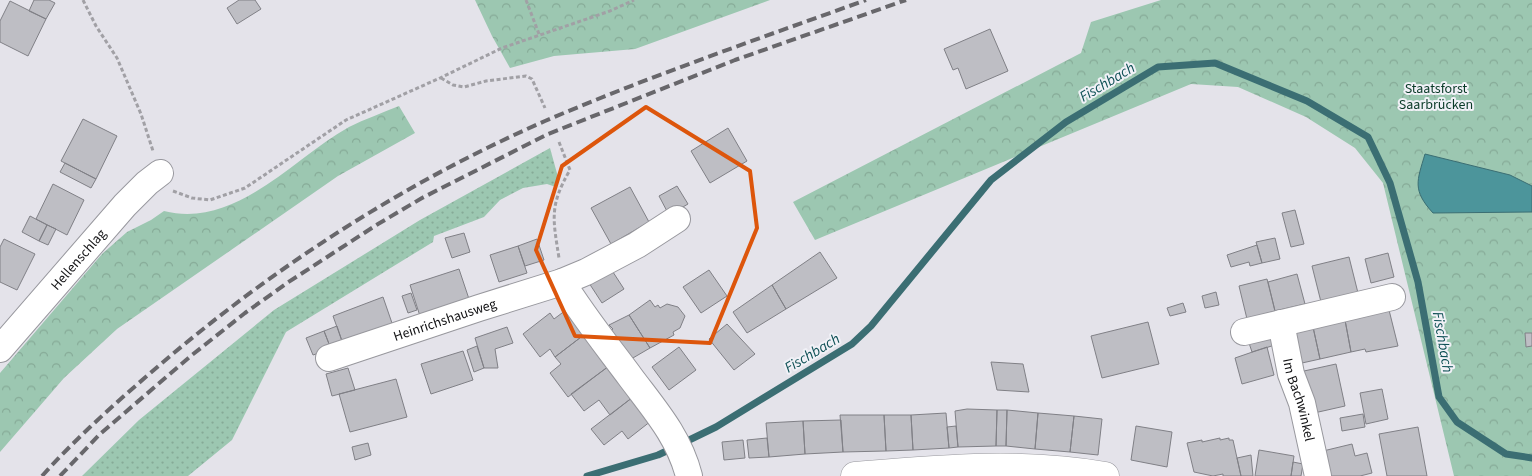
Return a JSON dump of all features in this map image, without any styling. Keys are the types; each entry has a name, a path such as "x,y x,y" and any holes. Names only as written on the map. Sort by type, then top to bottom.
{"main road":[{"path":"855,476 926,470 1012,467 1079,471 1104,476"}],"street":[{"name":"Hellenschlag","path":"0,349 125,205 160,173"},
{"name":"Heinrichshausweg","path":"329,358 562,282 586,272 638,245 677,219"},
{"path":"562,282 681,455"},
{"path":"1244,332 1392,297"},
{"name":"Im Bachwinkel","path":"1281,323 1291,374 1302,403 1318,476"}],"path":[{"path":"83,0 96,26 117,58 141,114 160,173 168,188 192,198 210,200 245,188 346,120 502,48 610,11 634,0"},
{"path":"526,0 539,34"},
{"path":"440,78 453,85 464,87 486,81 526,76 532,79 545,108"},
{"path":"559,142 570,170 555,200 554,214 562,282"}],"highlighted area":[{"path":"646,107 750,171 757,228 710,343 575,336 536,250 562,166"}],"green space":[{"path":"475,0 770,0 635,49 554,56 510,68"},
{"name":"Staatsforst Saarbrücken","path":"1161,0 1532,0 1532,476 1454,476 1383,183 1355,148 1306,117 1238,87 1191,84 815,240 793,202 1081,53 1091,22"},
{"path":"399,106 415,133 338,176 117,329 64,378 0,452 0,373 102,254 127,232 164,211 190,214 215,210 239,201 262,188 349,127"},
{"path":"550,148 558,177 556,187 547,184 523,188 500,200 484,217 434,236 433,242 286,332 232,440 188,476 82,476 139,420 274,310 420,220"}],"water":[{"path":"1425,154 1510,175 1532,186 1532,212 1433,213 1422,198 1418,185 1418,178"}],"building":[{"path":"34,0 49,0 55,3 46,19 29,11"},
{"path":"239,0 255,0 261,9 237,24 227,8"},
{"path":"10,1 46,19 28,56 0,42 0,21"},
{"path":"990,29 1008,71 966,89 958,68 953,70 944,49"},
{"path":"83,119 117,136 96,179 61,161"},
{"path":"728,128 747,161 710,183 691,151"},
{"path":"65,163 96,179 91,188 60,172"},
{"path":"53,184 84,200 67,235 36,219"},
{"path":"677,186 688,204 669,215 659,196"},
{"path":"630,187 649,222 611,244 591,208"},
{"path":"1295,210 1304,244 1291,247 1282,213"},
{"path":"30,216 47,225 39,241 22,232"},
{"path":"47,225 56,229 48,245 39,241"},
{"path":"464,233 470,252 452,258 445,238"},
{"path":"1275,238 1280,259 1262,263 1256,242"},
{"path":"4,239 35,254 17,290 0,282 0,247"},
{"path":"537,239 544,260 525,266 518,246"},
{"path":"1257,245 1262,263 1250,266 1249,262 1231,267 1227,255"},
{"path":"518,246 527,273 499,282 490,255"},
{"path":"820,252 837,278 786,309 772,285"},
{"path":"1388,253 1394,277 1371,283 1365,259"},
{"path":"1349,257 1358,293 1321,302 1312,266"},
{"path":"459,269 469,299 420,316 410,285"},
{"path":"611,269 624,289 602,303 589,283"},
{"path":"709,270 727,296 701,313 683,287"},
{"path":"1297,274 1305,304 1275,311 1268,282"},
{"path":"1267,279 1275,311 1247,319 1239,286"},
{"path":"772,285 786,309 747,333 733,312"},
{"path":"1216,292 1219,305 1205,308 1202,296"},
{"path":"411,293 417,310 408,313 402,296"},
{"path":"383,297 393,326 343,344 333,316"},
{"path":"650,300 655,307 658,305 660,308 667,304 678,307 685,316 680,328 673,332 674,335 650,348 629,315"},
{"path":"1183,303 1186,312 1170,316 1167,308"},
{"path":"566,310 585,334 555,357 550,349 540,357 523,334 550,313 554,319"},
{"path":"1389,310 1398,346 1366,352 1365,349 1351,352 1345,320"},
{"path":"629,315 650,348 626,362 606,333 613,329 609,325"},
{"path":"1345,320 1351,352 1320,359 1313,327"},
{"path":"1148,322 1159,364 1102,378 1091,336"},
{"path":"727,324 755,354 734,370 709,339"},
{"path":"337,326 343,344 331,349 324,331"},
{"path":"507,327 513,343 495,349 498,368 484,368 475,338"},
{"path":"1313,327 1320,359 1302,363 1295,330"},
{"path":"324,331 331,349 313,355 306,338"},
{"path":"1271,332 1275,345 1252,352 1248,340"},
{"path":"1525,333 1532,333 1532,346 1526,347"},
{"path":"585,334 609,366 568,397 550,373 561,364 555,357"},
{"path":"477,346 484,368 474,372 467,350"},
{"path":"679,347 696,370 669,390 652,367"},
{"path":"1267,347 1274,375 1242,384 1235,358"},
{"path":"463,351 473,380 431,394 421,364"},
{"path":"991,362 1023,364 1029,392 997,390"},
{"path":"1336,364 1345,406 1314,413 1304,371"},
{"path":"609,366 633,397 610,415 599,400 584,411 571,394"},
{"path":"348,368 355,390 332,396 326,374"},
{"path":"396,379 407,417 350,432 339,394"},
{"path":"1382,389 1388,419 1366,424 1360,393"},
{"path":"633,397 651,421 628,439 622,431 604,445 591,429"},
{"path":"967,409 997,410 996,446 958,447 955,411"},
{"path":"997,410 1007,410 1006,446 996,446"},
{"path":"1007,410 1038,413 1035,449 1006,446"},
{"path":"946,413 949,448 913,450 911,415"},
{"path":"1038,413 1074,416 1070,452 1035,449"},
{"path":"1363,414 1365,427 1342,431 1340,418"},
{"path":"840,415 884,415 886,451 843,452"},
{"path":"884,415 911,415 913,450 886,451"},
{"path":"1074,416 1102,419 1098,455 1070,452"},
{"path":"841,420 843,452 805,454 803,421"},
{"path":"803,421 805,454 769,457 766,423"},
{"path":"956,426 958,447 949,448 947,427"},
{"path":"1136,426 1172,432 1167,467 1131,460"},
{"path":"1418,427 1427,476 1387,476 1379,434"},
{"path":"767,438 769,457 749,458 747,440"},
{"path":"1220,438 1220,440 1229,438 1229,440 1233,440 1241,476 1223,476 1223,474 1213,476 1194,472 1187,443"},
{"path":"743,440 745,458 724,460 722,442"},
{"path":"368,443 371,455 355,460 352,447"},
{"path":"1352,444 1355,456 1367,453 1372,473 1360,476 1329,476 1323,451"},
{"path":"1259,450 1294,456 1291,476 1255,476"},
{"path":"1251,455 1253,476 1241,476 1237,458"},
{"path":"1293,462 1303,464 1301,476 1291,476"}],"waterway":[{"name":"Fischbach","path":"683,443 716,427 852,344 871,326 991,180 1066,122 1158,67 1215,63 1307,101 1368,137 1390,183 1418,282 1439,397 1457,422 1506,454 1532,458"},
{"name":"Fischbach","path":"587,476 658,455 673,448"}],"railway":[{"path":"42,476 70,446 115,404 206,327 297,259 393,199 493,145 585,104 664,73 866,0"},
{"path":"60,476 100,434 192,355 245,313 287,283 422,198 548,134 735,60 906,0"}]}
